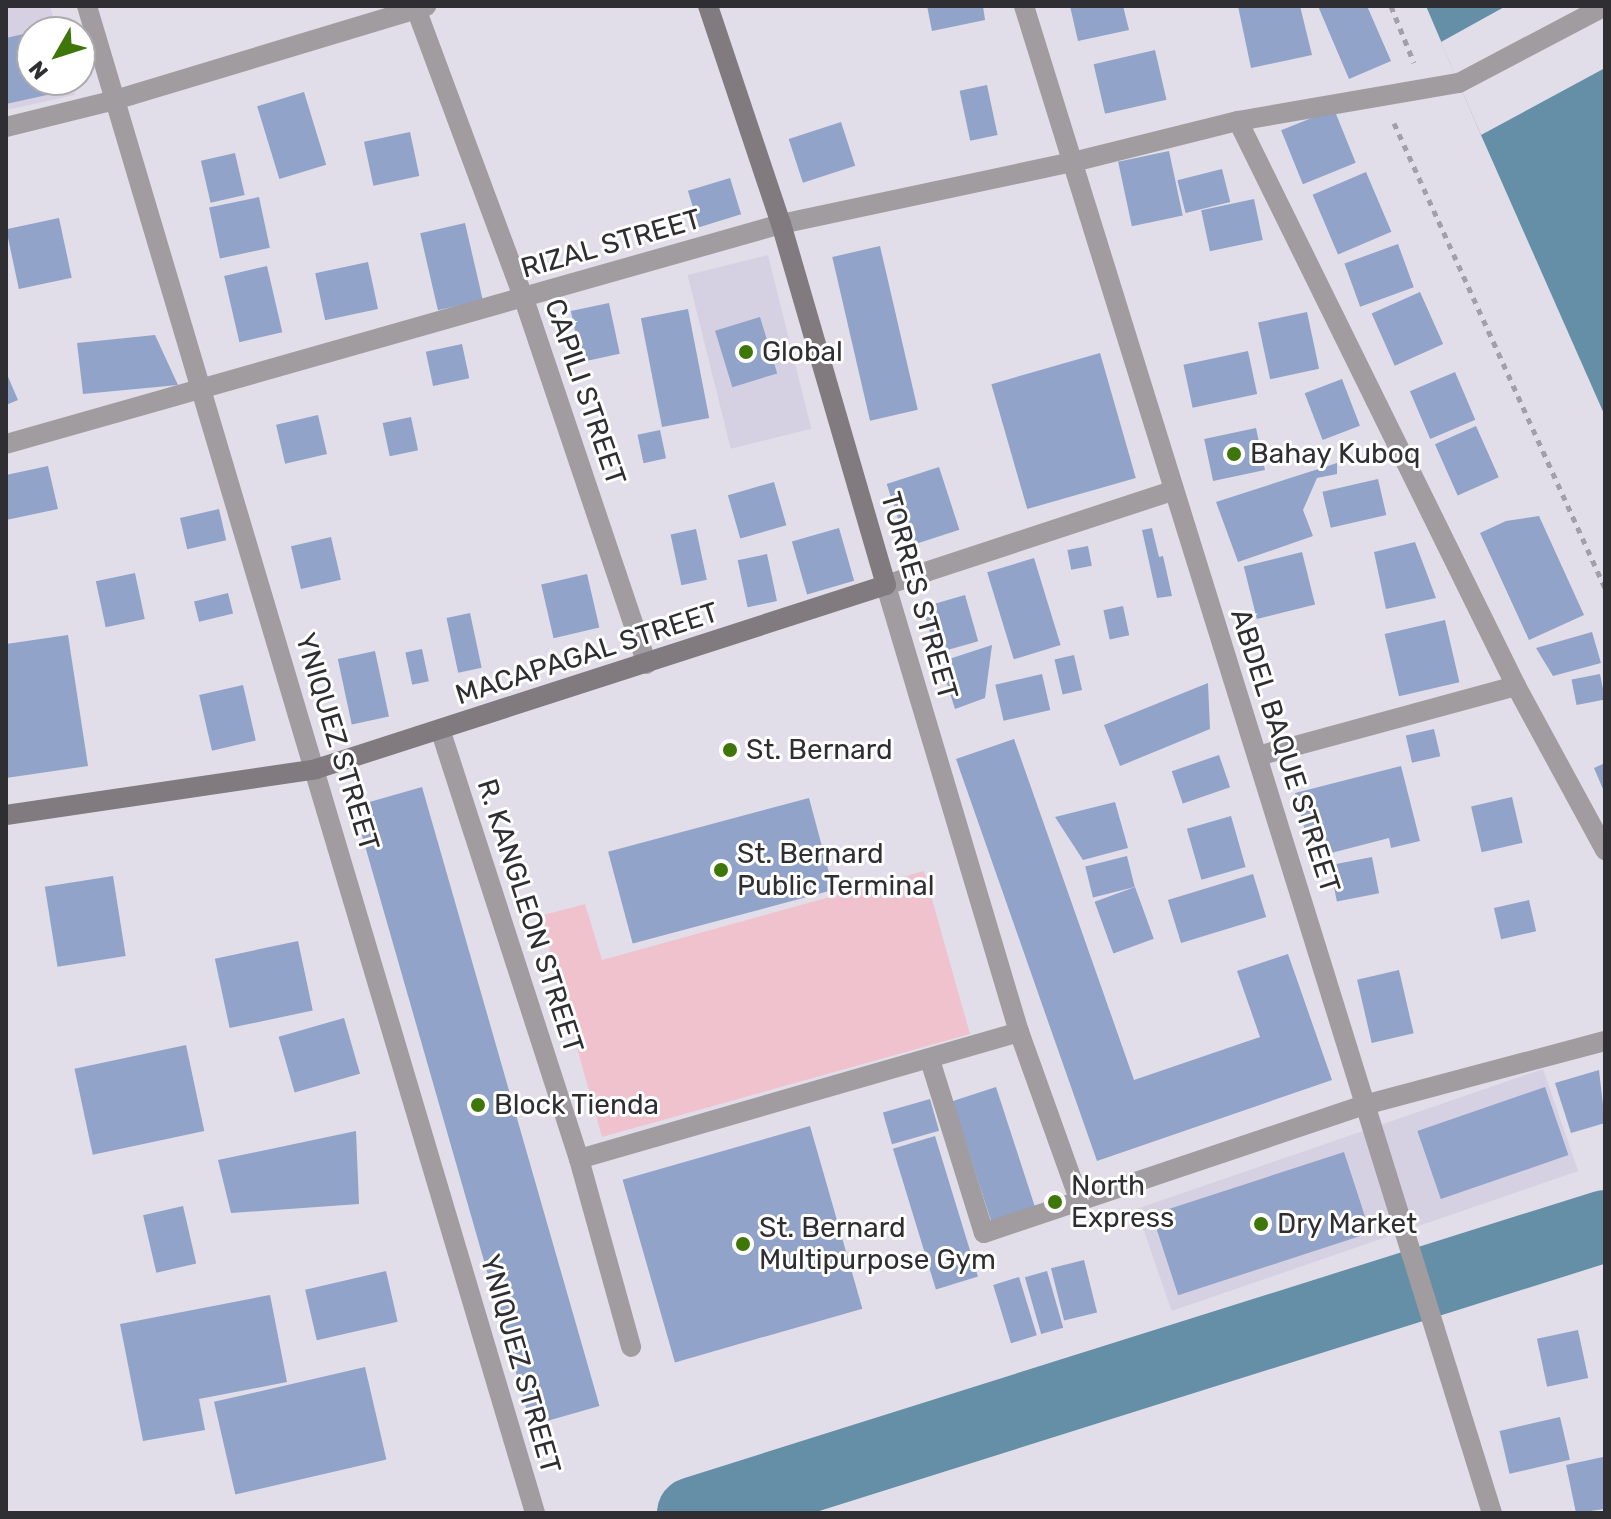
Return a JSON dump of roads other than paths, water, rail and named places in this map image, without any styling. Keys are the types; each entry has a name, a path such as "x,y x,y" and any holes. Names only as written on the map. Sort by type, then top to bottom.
{"street":[{"name":"YNIQUEZ STREET","path":"87,6 532,1504"},
{"name":"TORRES STREET","path":"708,6 781,224 1019,1032 1080,1202"},
{"name":"ABDEL BAQUE STREET","path":"1024,6 1172,491 1368,1104 1406,1239 1492,1513"},
{"name":"RIZAL STREET","path":"6,444 781,224 1073,162 1238,121 1459,83 1605,6"},
{"path":"6,127 115,100 419,7"},
{"name":"CAPILI STREET","path":"419,7 524,299 647,664"},
{"path":"1238,121 1516,686 1605,850"},
{"name":"MACAPAGAL STREET","path":"6,815 316,769 441,732 1172,491"},
{"path":"1258,756 1516,686"},
{"name":"R. KANGLEON STREET","path":"441,732 579,1159 631,1347"},
{"path":"579,1159 1019,1032"},
{"path":"930,1060 984,1233 1368,1104 1605,1041"}],"water":[{"path":"1426,6 1605,6 1605,416 1481,135"}],"waterway":[{"path":"693,1513 1605,1226"}],"place":[{"name":"Global","path":"746,352"},
{"name":"Bahay Kuboq","path":"1234,454"},
{"name":"St. Bernard","path":"730,750"},
{"name":"St. Bernard Public Terminal","path":"721,870"},
{"name":"Block Tienda","path":"478,1105"},
{"name":"North Express","path":"1055,1202"},
{"name":"Dry Market","path":"1261,1224"},
{"name":"St. Bernard Multipurpose Gym","path":"743,1244"}]}
